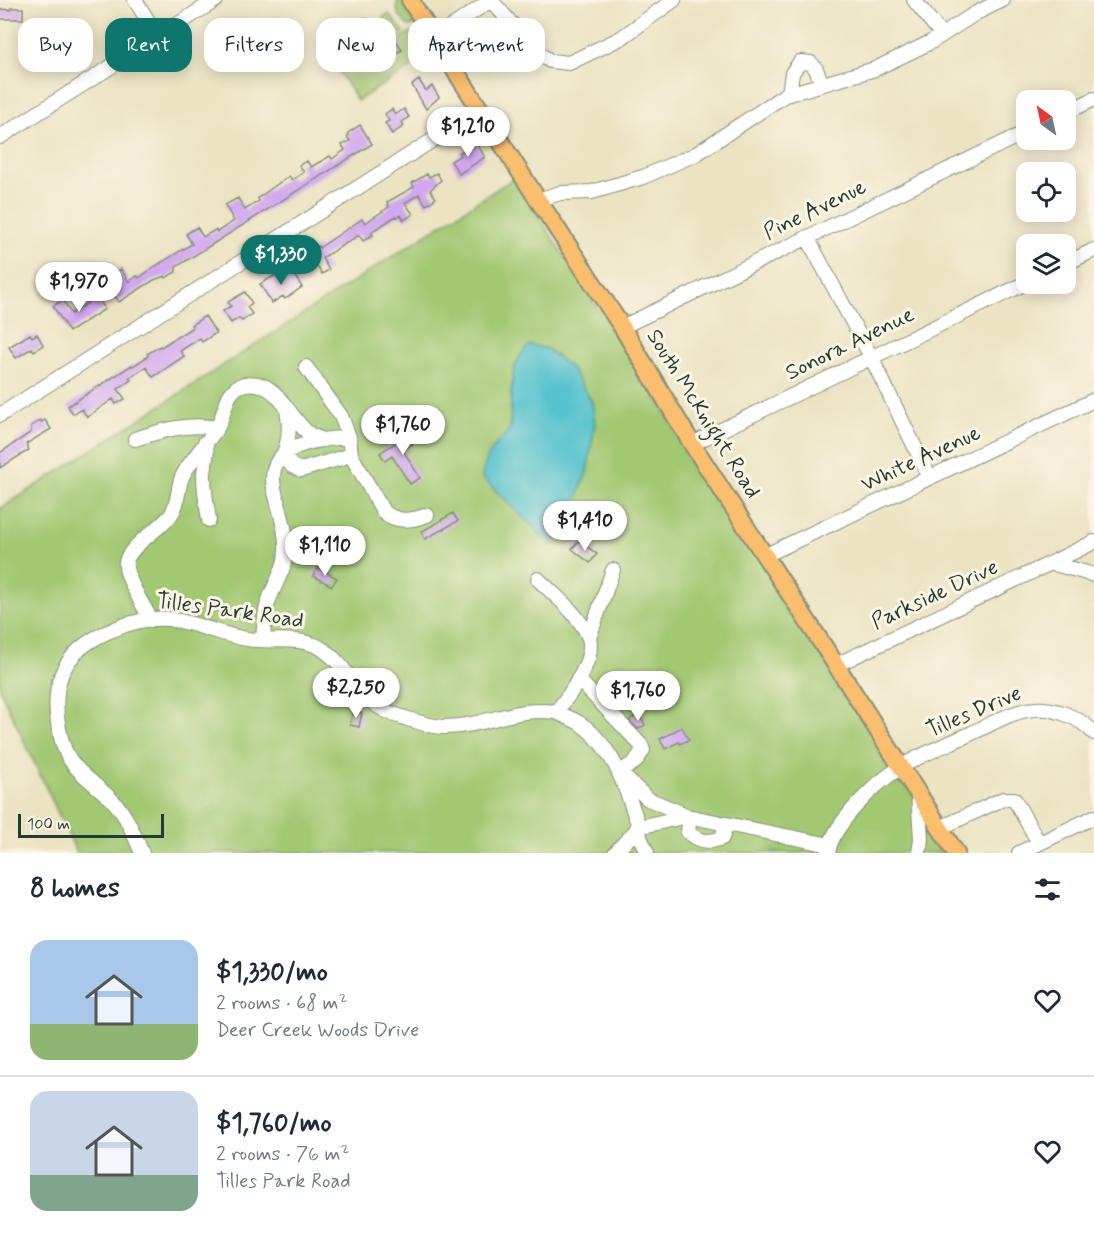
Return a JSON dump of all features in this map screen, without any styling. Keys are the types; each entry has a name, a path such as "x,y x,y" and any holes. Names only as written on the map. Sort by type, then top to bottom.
{"main road":[{"name":"South McKnight Road","path":"410,0 422,18"},
{"name":"South McKnight Road","path":"456,72 622,327 692,444 837,664 956,853"}],"street":[{"path":"135,0 146,18"},
{"path":"188,18 216,0"},
{"path":"464,18 491,0 535,51 550,61 569,63 621,38 674,0"},
{"path":"914,0 942,35"},
{"path":"538,200 560,193 592,192 644,177 696,154 789,94 875,69 942,35 976,13 1003,0"},
{"path":"789,94 792,73 800,62 811,63 822,84"},
{"path":"0,137 105,71"},
{"path":"1076,108 1094,99"},
{"path":"0,415 480,110"},
{"name":"Pine Avenue","path":"622,327 1016,137"},
{"path":"807,237 871,357 930,478"},
{"path":"1076,259 1094,250"},
{"name":"Sonora Avenue","path":"692,444 1016,288"},
{"path":"306,367 341,416 349,437 351,455 383,511 389,517 400,520 413,520 427,515"},
{"path":"151,620 129,576 126,560 131,552 170,516 182,478 205,442 217,428 226,401 234,389 246,384 272,390 308,434 323,440"},
{"name":"White Avenue","path":"766,555 1094,400"},
{"path":"263,640 268,604 286,554 286,532 272,471 283,455 289,438 290,425 287,410"},
{"path":"135,439 181,427 198,425 217,428"},
{"path":"283,455 301,444 349,437"},
{"path":"205,442 208,449 204,464 204,480 209,520"},
{"path":"283,455 292,466 301,470 351,455"},
{"name":"Parkside Drive","path":"837,664 1094,542"},
{"path":"1051,562 1094,575"},
{"path":"589,638 613,570"},
{"path":"538,579 578,620 591,646 589,656 578,679 556,712"},
{"name":"Tilles Park Road","path":"142,853 126,818 115,803 78,771 68,758 58,726 56,693 68,659 84,645 99,634 124,625 151,620 181,621 247,639 308,643 319,647 345,670 372,702 403,718 442,727 470,725 526,710 556,712 581,724 602,744 620,772 647,853"},
{"path":"578,679 641,745 643,750 635,762 620,772 648,799 689,816 829,849 854,809 872,790 902,767"},
{"name":"Tilles Drive","path":"902,767 1015,713 1037,708 1058,712 1075,719 1094,733"},
{"path":"918,794 921,838 919,853"},
{"path":"940,828 1003,799 1014,799 1030,849 1094,817"},
{"path":"689,816 688,832 694,838 701,840 714,841 722,838 726,824"},
{"path":"615,853 639,827 689,816"}],"green space":[{"path":"398,0 402,0 412,18 408,18 408,26 400,17 397,8"},
{"path":"389,14 392,18 383,18"},
{"path":"396,22 404,32 396,38"},
{"path":"408,34 408,69 357,101 339,72 396,72 396,53 401,50 397,42"},
{"path":"514,178 945,845 945,853 77,853 0,690 0,509"}],"water":[{"path":"530,345 547,349 571,368 592,402 595,423 587,472 569,520 552,546 482,477 491,451 510,429 514,372 522,353"}],"building":[{"path":"11,8 23,8 23,18 0,19 0,9 11,10"},
{"path":"396,40 402,50 396,54"},
{"path":"419,80 426,91 432,86 439,97 426,109 412,85"},
{"path":"392,109 395,115 404,109 409,117 402,122 404,126 392,134 385,123 389,121 385,114"},
{"path":"360,125 372,144 176,267 176,272 166,278 165,276 154,280 119,302 104,280 121,269 129,282 137,276 139,278 192,244 186,234 197,227 203,237 215,230 217,232 234,221 225,205 238,198 245,210 289,176 292,180 304,172 299,165 307,161 311,167 330,156 332,159 345,150 342,145 350,141 347,137 348,133"},
{"path":"476,143 485,157 459,174 451,161 461,155 459,153"},
{"path":"437,173 441,180 430,190 436,198 426,205 419,194 405,203 413,214 404,220 401,215 396,216 371,232 373,235 363,241 359,235 322,258 329,270 322,274 315,263 305,268 299,259 302,256 318,246 319,248 362,219 365,223 389,207 387,202 414,187 412,183 427,174 429,177"},
{"path":"283,271 287,277 293,273 302,287 285,299 283,296 272,303 260,284"},
{"path":"245,292 252,303 247,307 252,314 242,321 239,318 231,323 223,311 231,306 228,302"},
{"path":"95,294 105,309 69,332 53,306 63,300 71,314 88,303 86,300"},
{"path":"205,316 216,333 202,342 200,338 180,351 184,356 153,377 146,367 129,378 131,380 118,389 125,399 116,404 113,399 87,417 82,409 73,414 68,406 193,327 191,325"},
{"path":"30,334 32,337 37,334 43,345 34,351 32,348 16,358 9,347"},
{"path":"41,420 42,422 45,420 51,429 26,444 29,450 0,468 0,453 31,432 31,426"},
{"path":"413,431 419,440 403,450 420,478 410,484 392,456 385,461 380,453"},
{"path":"453,513 458,521 425,539 421,532"},
{"path":"579,541 597,554 590,563 572,549"},
{"path":"318,568 337,578 332,586 313,576"},
{"path":"353,711 362,713 359,727 350,725"},
{"path":"639,714 645,725 638,729 629,720"},
{"path":"682,727 689,740 665,749 660,739"}]}
